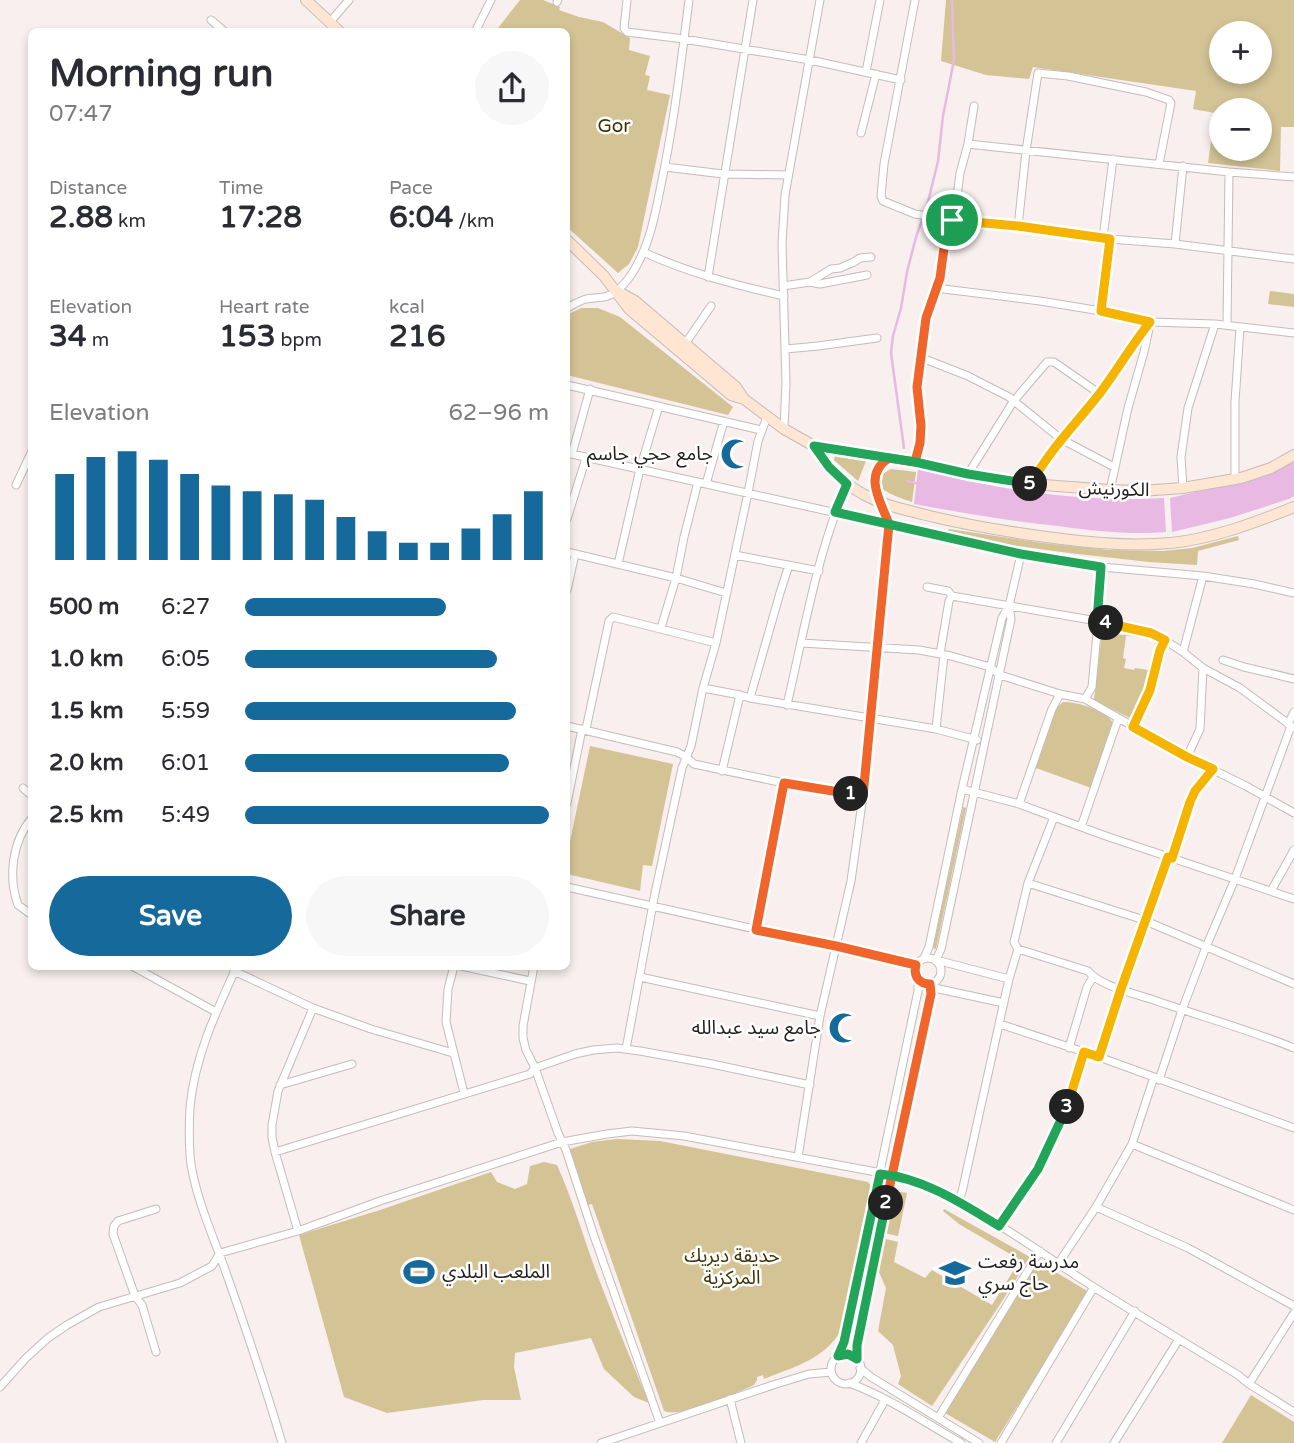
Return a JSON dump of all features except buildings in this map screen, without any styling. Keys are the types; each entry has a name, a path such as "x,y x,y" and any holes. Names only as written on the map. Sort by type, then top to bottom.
{"main road":[{"path":"306,0 337,28"},
{"path":"570,248 587,258 617,291 635,301 736,387 744,399"},
{"path":"617,291 621,301 629,309 731,395 744,399 784,429 814,446 829,467 847,484 880,502 912,512 980,526 1054,538 1128,544 1170,543 1207,536 1294,507"},
{"name":"الكورنيش","path":"814,446 1031,484 1140,491 1183,488 1235,478 1271,468 1294,454"}],"street":[{"path":"330,22 349,0"},
{"path":"477,28 491,0"},
{"path":"627,0 625,31 810,60 901,80"},
{"path":"570,306 583,300 612,295 631,275 643,252 652,226 665,167 689,0"},
{"path":"708,277 753,0"},
{"path":"784,429 786,349 782,233 788,175 820,0"},
{"path":"866,72 880,0"},
{"path":"915,0 884,164 880,196 887,204 915,214 952,220 1294,259"},
{"path":"211,20 220,28"},
{"path":"1018,226 1038,73 1146,92 1170,100 1159,163"},
{"path":"861,133 876,74"},
{"path":"915,462 921,426 917,387 926,318 956,204 974,106"},
{"path":"968,144 1294,177"},
{"path":"1101,311 1113,159"},
{"path":"1175,244 1183,166"},
{"path":"665,167 723,174 788,175"},
{"path":"1227,326 1229,172"},
{"path":"643,252 733,285 784,296"},
{"path":"810,282 831,268 840,268 859,258 871,257"},
{"path":"783,286 810,282 820,284 867,275"},
{"path":"936,288 1041,301 1150,322 1215,324 1294,333"},
{"path":"685,344 711,306"},
{"path":"1031,484 1042,464 1100,394 1150,322"},
{"path":"1110,490 1150,322"},
{"path":"1183,488 1181,457 1188,408 1215,324"},
{"path":"1235,478 1235,402 1240,327"},
{"path":"786,349 877,338"},
{"path":"922,358 968,376 1009,397 1061,439 1114,467"},
{"path":"968,474 1013,402 1045,363 1054,362 1100,394"},
{"path":"570,385 761,430"},
{"path":"570,450 590,389"},
{"path":"618,564 640,469 659,406"},
{"path":"626,1049 682,768 691,746 716,643 761,430 767,416"},
{"path":"661,628 676,578 684,537 724,421"},
{"path":"570,453 1021,554 1101,567 1202,576 1294,593"},
{"path":"570,509 586,458"},
{"path":"798,1157 820,1016 851,881 863,796 889,524 876,494 875,477 882,462 889,458"},
{"path":"16,485 28,460"},
{"path":"787,705 835,512 847,484"},
{"path":"571,553 726,593"},
{"path":"979,1443 964,1441 862,1388 836,1380 831,1372 832,1363 844,1342 880,1174 918,991 916,965 924,958 929,947 990,667 1002,618 1009,606 1021,554"},
{"path":"735,555 819,571"},
{"path":"750,698 789,565"},
{"path":"1085,699 1092,687 1101,567"},
{"path":"1183,652 1202,576"},
{"path":"927,587 948,591 952,596 1151,633 1183,652 1203,668 1240,688 1291,726"},
{"path":"936,729 942,655 949,601 952,596"},
{"path":"936,960 941,949 1012,619 1009,606"},
{"path":"570,790 609,621 613,617 716,643"},
{"path":"1133,727 1150,690 1165,640"},
{"path":"801,643 919,650 990,667 1000,675 1085,699 1294,813"},
{"path":"1223,660 1294,679"},
{"path":"1187,757 1200,729 1203,668"},
{"path":"703,688 787,705 936,729 985,742"},
{"path":"1019,804 1054,703 1060,694"},
{"path":"722,771 740,695"},
{"path":"1058,1264 1097,1207 1132,1144 1266,797 1294,712"},
{"path":"1081,827 1118,719"},
{"path":"570,727 677,752 694,764 722,771 863,796"},
{"path":"1099,1057 1121,989 1190,802 1195,791 1213,769"},
{"path":"756,930 784,783"},
{"path":"23,788 28,792"},
{"path":"962,789 1019,804 1294,899"},
{"path":"1054,817 1028,883 1014,942 1018,948 1088,971 1093,977 1121,989 1294,1048"},
{"path":"28,822 17,845 13,881 18,905 28,912"},
{"path":"1270,891 1294,850"},
{"path":"1028,883 1146,920 1294,984"},
{"path":"570,888 916,965"},
{"path":"958,1201 1018,948"},
{"path":"924,958 1009,979"},
{"path":"930,984 938,979 941,971 936,960"},
{"path":"139,970 216,1012"},
{"path":"235,970 203,1045 195,1076 189,1131 192,1171 282,1443"},
{"path":"237,970 313,1008 371,1029 453,1053"},
{"path":"453,970 446,1022 464,1093"},
{"path":"479,970 530,981"},
{"path":"533,970 523,1026 526,1050 566,1150 660,1423"},
{"path":"640,977 820,1016"},
{"path":"1069,1048 1087,987 1093,977"},
{"path":"918,979 939,989 1004,1003"},
{"path":"930,984 931,994 857,1345 857,1359 860,1368 938,1418 964,1441"},
{"path":"298,1231 275,1152 272,1125 280,1085 313,1008"},
{"path":"1000,1024 1294,1128"},
{"path":"275,1152 530,1074 535,1068 585,1052 626,1049 810,1085"},
{"path":"999,1226 1038,1169 1069,1101 1084,1052"},
{"path":"280,1085 352,1064"},
{"path":"0,1387 26,1357 67,1325 99,1307 180,1283 212,1266 220,1253 298,1231 380,1201 562,1142 632,1131 684,1136 914,1181 958,1201 1294,1412"},
{"path":"1132,1144 1294,1210"},
{"path":"1097,1207 1188,1248 1294,1306"},
{"path":"156,1209 118,1221 113,1234 135,1296 142,1306 156,1352"},
{"path":"938,1418 1040,1251"},
{"path":"856,1284 869,1286"},
{"path":"1001,1443 1094,1287"},
{"path":"1056,1443 1135,1311"},
{"path":"1249,1384 1294,1313"},
{"path":"1114,1443 1179,1339"},
{"path":"838,1356 848,1354 857,1359"},
{"path":"849,1383 857,1378 860,1368"},
{"path":"601,1443 809,1374 831,1372"},
{"path":"730,1399 741,1443"},
{"path":"861,1443 885,1400"}],"green space":[{"name":"Gor","path":"520,0 543,0 560,7 559,10 603,22 630,38 629,50 650,56 645,75 650,76 647,90 670,95 638,247 629,264 618,273 570,230 570,28 498,28"},
{"path":"946,0 1294,0 1294,127 1281,127 1280,171 1208,163 1209,156 1209,161 1272,161 1272,98 1209,98 1209,112 1193,109 1196,91 1033,67 1029,79 986,75 941,61"},
{"path":"1270,291 1294,294 1294,307 1268,304"},
{"path":"581,308 598,308 620,317 733,407 728,415 570,376 570,314"},
{"path":"835,456 866,461 858,481 834,460"},
{"path":"891,469 916,472 912,502 891,494 880,486 882,475"},
{"path":"949,529 1109,550 1163,551 1192,548 1238,536 1239,540 1198,551 1197,565 1149,562 1004,544 949,534"},
{"path":"1102,633 1146,637 1126,636 1124,668 1134,670 1148,670 1155,643 1159,641 1148,687 1134,720 1094,700"},
{"path":"1063,702 1091,708 1105,715 1114,724 1094,789 1036,768 1055,709"},
{"path":"590,746 673,764 652,866 643,865 640,891 570,875 570,842"},
{"path":"963,807 966,808 936,949 933,948"},
{"path":"924,993 926,993 890,1154"},
{"name":"حديقة ديريك المركزية","path":"617,1139 660,1141 868,1182 873,1189 847,1320 831,1344 802,1364 764,1379 763,1375 757,1377 754,1385 723,1399 684,1411 664,1411 592,1204 588,1205 570,1149 592,1142"},
{"name":"الملعب البلدي","path":"544,1162 557,1165 649,1403 634,1397 604,1369 591,1338 515,1353 514,1367 521,1400 483,1400 387,1413 344,1397 299,1235 491,1172 497,1182 515,1189 527,1184 530,1166"},
{"path":"894,1191 907,1193 898,1236 884,1233"},
{"path":"944,1209 1030,1257 932,1406 898,1384 901,1376 893,1345 878,1331 886,1288 878,1270 882,1238 898,1242 894,1262 925,1278 932,1270 992,1305 1020,1260 959,1224 943,1211"},
{"path":"1039,1262 1089,1292 995,1442 945,1411 1024,1281"},
{"path":"1251,1395 1294,1422 1294,1443 1222,1443"}],"shaded area":[{"path":"1294,460 1294,496 1289,499 1230,518 1172,532 1170,498 1259,477"},
{"path":"918,469 1009,489 1071,497 1164,498 1166,532 1126,533 1085,529 914,504"}],"waterway":[{"path":"904,448 891,353 907,272 938,161 943,116 954,60 952,0"},
{"path":"908,481 919,484"}],"place":[{"name":"جامع حجي جاسم","path":"736,454"},
{"name":"جامع سيد عبدالله","path":"844,1028"},
{"name":"الملعب البلدي","path":"419,1272"},
{"name":"مدرسة رفعت حاج سري","path":"955,1273"}],"route":[{"path":"952,220 944,248 940,278 926,318 917,387 921,426 915,462 889,458 882,462 875,477 876,494 889,524 863,796 784,783 756,930 916,965 918,979 930,984 931,994 892,1175 857,1345 857,1359 848,1354 838,1356 844,1342 880,1174 892,1175 914,1181 958,1201 999,1226 1038,1169 1062,1119 1084,1052 1099,1057 1168,857 1172,858 1195,791 1213,769 1133,727 1150,690 1165,640 1151,633 1097,621 1101,567 1021,554 889,524 835,512 847,484 829,467 814,446 915,462 1031,484 1042,464 1100,394 1150,322 1101,311 1110,239 952,220"}]}
